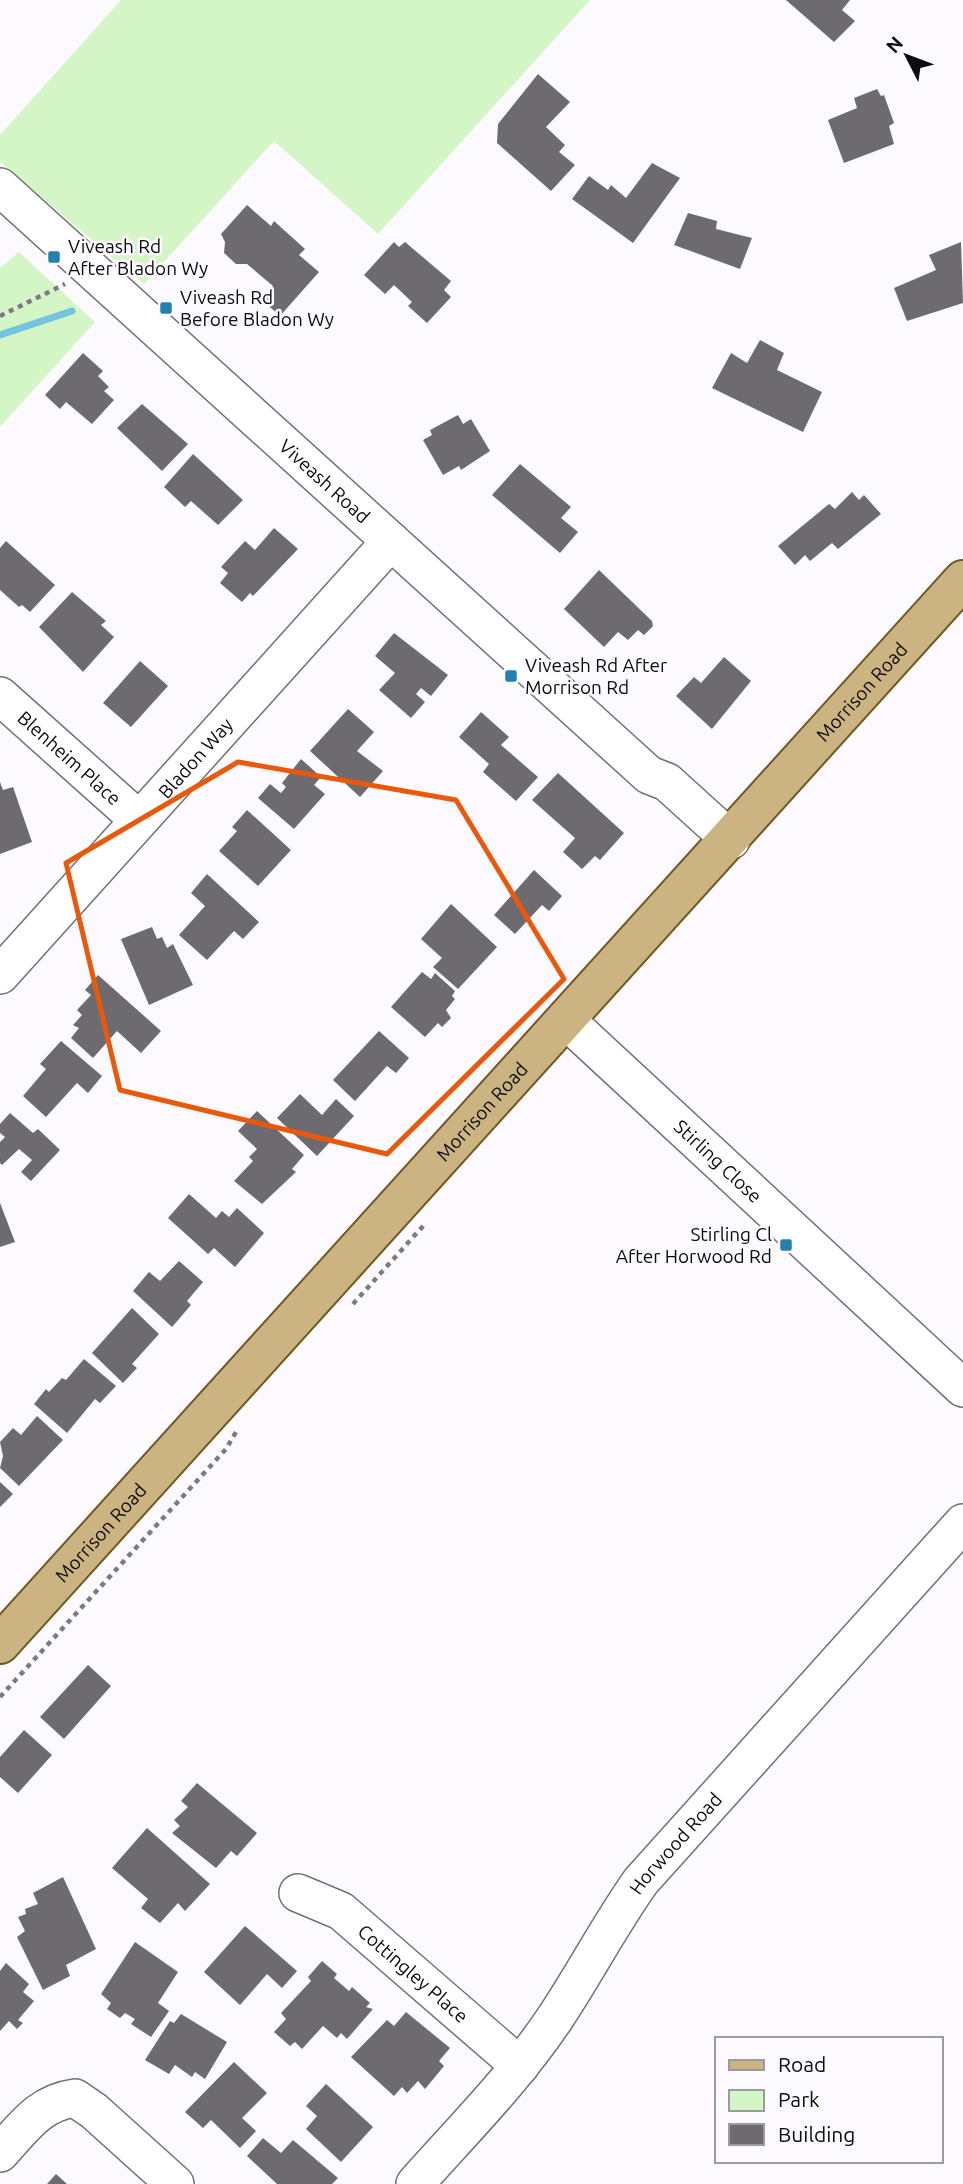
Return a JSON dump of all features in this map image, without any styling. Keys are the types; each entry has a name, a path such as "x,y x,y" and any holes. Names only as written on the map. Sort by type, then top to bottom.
{"main road":[{"name":"Morrison Road","path":"0,1644 567,1021 963,580"}],"street":[{"name":"Viveash Road","path":"0,187 649,775 667,782 725,846"},
{"name":"Bladon Way","path":"0,975 391,541"},
{"name":"Blenheim Place","path":"0,695 139,820"},
{"name":"Stirling Close","path":"567,1021 963,1388"},
{"name":"Horwood Road","path":"415,2184 520,2066 554,2019 607,1929 641,1881 963,1523"},
{"name":"Cottingley Place","path":"298,1893 341,1912 520,2066"},
{"path":"0,2153 36,2114 54,2101 75,2098 94,2111 175,2184"}],"path":[{"path":"0,316 73,281"}],"highlighted area":[{"path":"238,762 456,800 564,979 387,1154 120,1090 66,863"}],"green space":[{"path":"121,0 590,0 378,234 274,141 144,284 0,162 0,135"},
{"path":"19,252 95,322 0,427 0,268"}],"building":[{"path":"786,0 850,0 842,10 855,21 834,42"},
{"path":"538,74 570,102 546,127 565,145 559,152 575,165 551,191 497,143 498,124"},
{"path":"877,89 881,96 884,95 894,123 889,126 894,144 844,163 828,120 857,108 854,98"},
{"path":"652,163 680,178 633,243 572,199 589,176 608,190 611,185 626,198"},
{"path":"247,205 271,226 274,221 305,249 299,255 319,272 280,316 262,300 273,286 247,264 236,264 224,253 225,242 221,234"},
{"path":"688,213 717,221 716,229 752,238 740,269 674,245"},
{"path":"394,242 399,247 405,242 451,281 444,290 451,297 427,323 408,306 412,302 394,285 385,294 364,275"},
{"path":"961,242 963,303 907,321 894,288 936,270 929,255"},
{"path":"760,340 784,353 777,370 822,392 803,432 712,388 731,353 747,363"},
{"path":"83,353 103,371 98,376 109,387 104,391 114,400 92,424 66,402 60,409 45,395"},
{"path":"142,404 188,444 162,471 117,428"},
{"path":"458,415 463,424 471,419 490,451 461,470 459,466 443,475 423,440 432,435 430,430"},
{"path":"193,454 243,500 218,525 191,501 185,507 164,487"},
{"path":"520,464 571,507 561,518 578,532 560,553 492,495"},
{"path":"852,492 859,500 864,495 881,514 838,549 832,543 810,561 805,555 795,565 778,546 829,504 835,509"},
{"path":"274,528 298,549 253,596 250,593 242,602 220,583 228,573 221,567 245,541 255,550"},
{"path":"6,541 55,585 30,612 22,605 19,607 0,590 0,548"},
{"path":"599,570 652,621 653,626 644,635 638,630 628,640 618,632 604,647 564,609"},
{"path":"72,592 106,621 101,625 114,637 83,672 39,627"},
{"path":"394,633 448,675 431,696 421,688 416,694 425,702 411,718 379,690 395,673 375,656"},
{"path":"724,657 751,681 712,729 676,696 694,677 701,683"},
{"path":"140,661 168,686 131,727 103,703"},
{"path":"348,709 374,732 357,751 383,771 360,797 310,751"},
{"path":"481,712 509,737 501,745 538,777 516,801 483,772 489,764 459,737"},
{"path":"301,759 321,777 314,785 325,794 294,829 258,798 270,784 281,793 286,787 282,783"},
{"path":"558,773 624,833 600,860 595,856 582,869 563,852 575,838 532,800"},
{"path":"0,782 3,790 13,787 32,842 0,854"},
{"path":"247,810 291,850 258,886 219,851 237,831 232,827"},
{"path":"534,870 562,896 549,911 542,905 515,934 494,915"},
{"path":"207,874 259,922 243,939 234,931 207,960 179,935 205,906 191,893"},
{"path":"451,904 497,947 458,989 433,967 442,958 421,939"},
{"path":"152,927 157,939 162,937 167,948 173,944 193,985 149,1005 121,939"},
{"path":"422,972 431,979 435,973 455,991 452,996 455,999 446,1010 451,1018 442,1027 438,1023 425,1037 391,1007"},
{"path":"98,975 161,1031 141,1053 117,1031 93,1058 71,1038 79,1028 73,1025 82,1015 77,1010 91,995 85,990"},
{"path":"379,1031 409,1058 396,1073 387,1066 355,1101 333,1080"},
{"path":"61,1041 102,1076 88,1093 77,1083 46,1117 23,1096 46,1069 40,1064"},
{"path":"300,1094 322,1115 336,1099 354,1116 317,1156 277,1118"},
{"path":"257,1111 304,1155 292,1169 296,1172 262,1204 234,1181 253,1161 249,1157 257,1149 238,1131"},
{"path":"10,1113 33,1133 38,1129 60,1150 31,1181 21,1172 32,1160 19,1149 2,1165 0,1163 0,1142 5,1137 0,1133 0,1124"},
{"path":"189,1194 216,1218 222,1211 229,1217 237,1208 264,1233 235,1267 214,1248 208,1254 168,1218"},
{"path":"0,1203 15,1242 0,1247"},
{"path":"179,1261 203,1282 187,1301 191,1305 172,1327 133,1291 149,1272 160,1281"},
{"path":"132,1308 159,1334 132,1364 137,1368 123,1383 92,1353"},
{"path":"84,1359 116,1386 100,1403 95,1399 67,1433 34,1404 46,1389 49,1392 62,1378 66,1380"},
{"path":"37,1416 63,1440 19,1486 0,1468 3,1456 0,1442 13,1428 21,1435"},
{"path":"0,1482 13,1494 0,1507"},
{"path":"88,1665 111,1686 64,1739 40,1717"},
{"path":"24,1730 52,1755 18,1793 0,1777 0,1757"},
{"path":"197,1783 257,1833 237,1856 231,1851 216,1868 172,1833 180,1826 174,1820 188,1807 181,1801"},
{"path":"147,1828 210,1884 185,1911 178,1903 160,1923 141,1908 148,1899 112,1868"},
{"path":"63,1877 96,1949 66,1965 70,1976 43,1990 17,1937 25,1931 18,1917 26,1914 25,1909 38,1904 33,1893"},
{"path":"245,1926 297,1971 282,1988 267,1974 240,2005 204,1972"},
{"path":"135,1942 178,1972 158,2003 169,2011 151,2037 131,2024 135,2019 125,2013 120,2018 107,2009 111,2003 101,1994"},
{"path":"322,1961 337,1974 334,1978 349,1991 352,1987 370,2003 366,2007 373,2009 347,2039 341,2033 337,2038 323,2026 302,2049 295,2042 290,2046 274,2032 286,2019 281,2013 311,1981 308,1977"},
{"path":"6,1963 29,1984 23,1992 34,2001 18,2020 23,2023 17,2029 9,2021 0,2031 0,1971"},
{"path":"406,2012 450,2048 439,2061 444,2066 425,2089 418,2081 407,2093 402,2087 394,2096 351,2057 387,2020 394,2026"},
{"path":"181,2014 227,2042 205,2079 195,2072 192,2077 175,2065 169,2074 145,2060 170,2021 174,2023"},
{"path":"234,2062 267,2093 242,2118 256,2131 240,2148 211,2120 203,2128 185,2112"},
{"path":"326,2084 373,2127 341,2162 306,2129 317,2116 306,2106"},
{"path":"263,2138 281,2153 293,2140 338,2178 332,2184 277,2184 247,2156"},
{"path":"56,2174 67,2184 47,2184"}],"waterway":[{"path":"0,335 72,311"}],"place":[{"name":"Viveash Rd After Bladon Wy","path":"54,257"},
{"name":"Viveash Rd Before Bladon Wy","path":"166,308"},
{"name":"Viveash Rd After Morrison Rd","path":"511,676"},
{"name":"Stirling Cl After Horwood Rd","path":"786,1245"}]}
